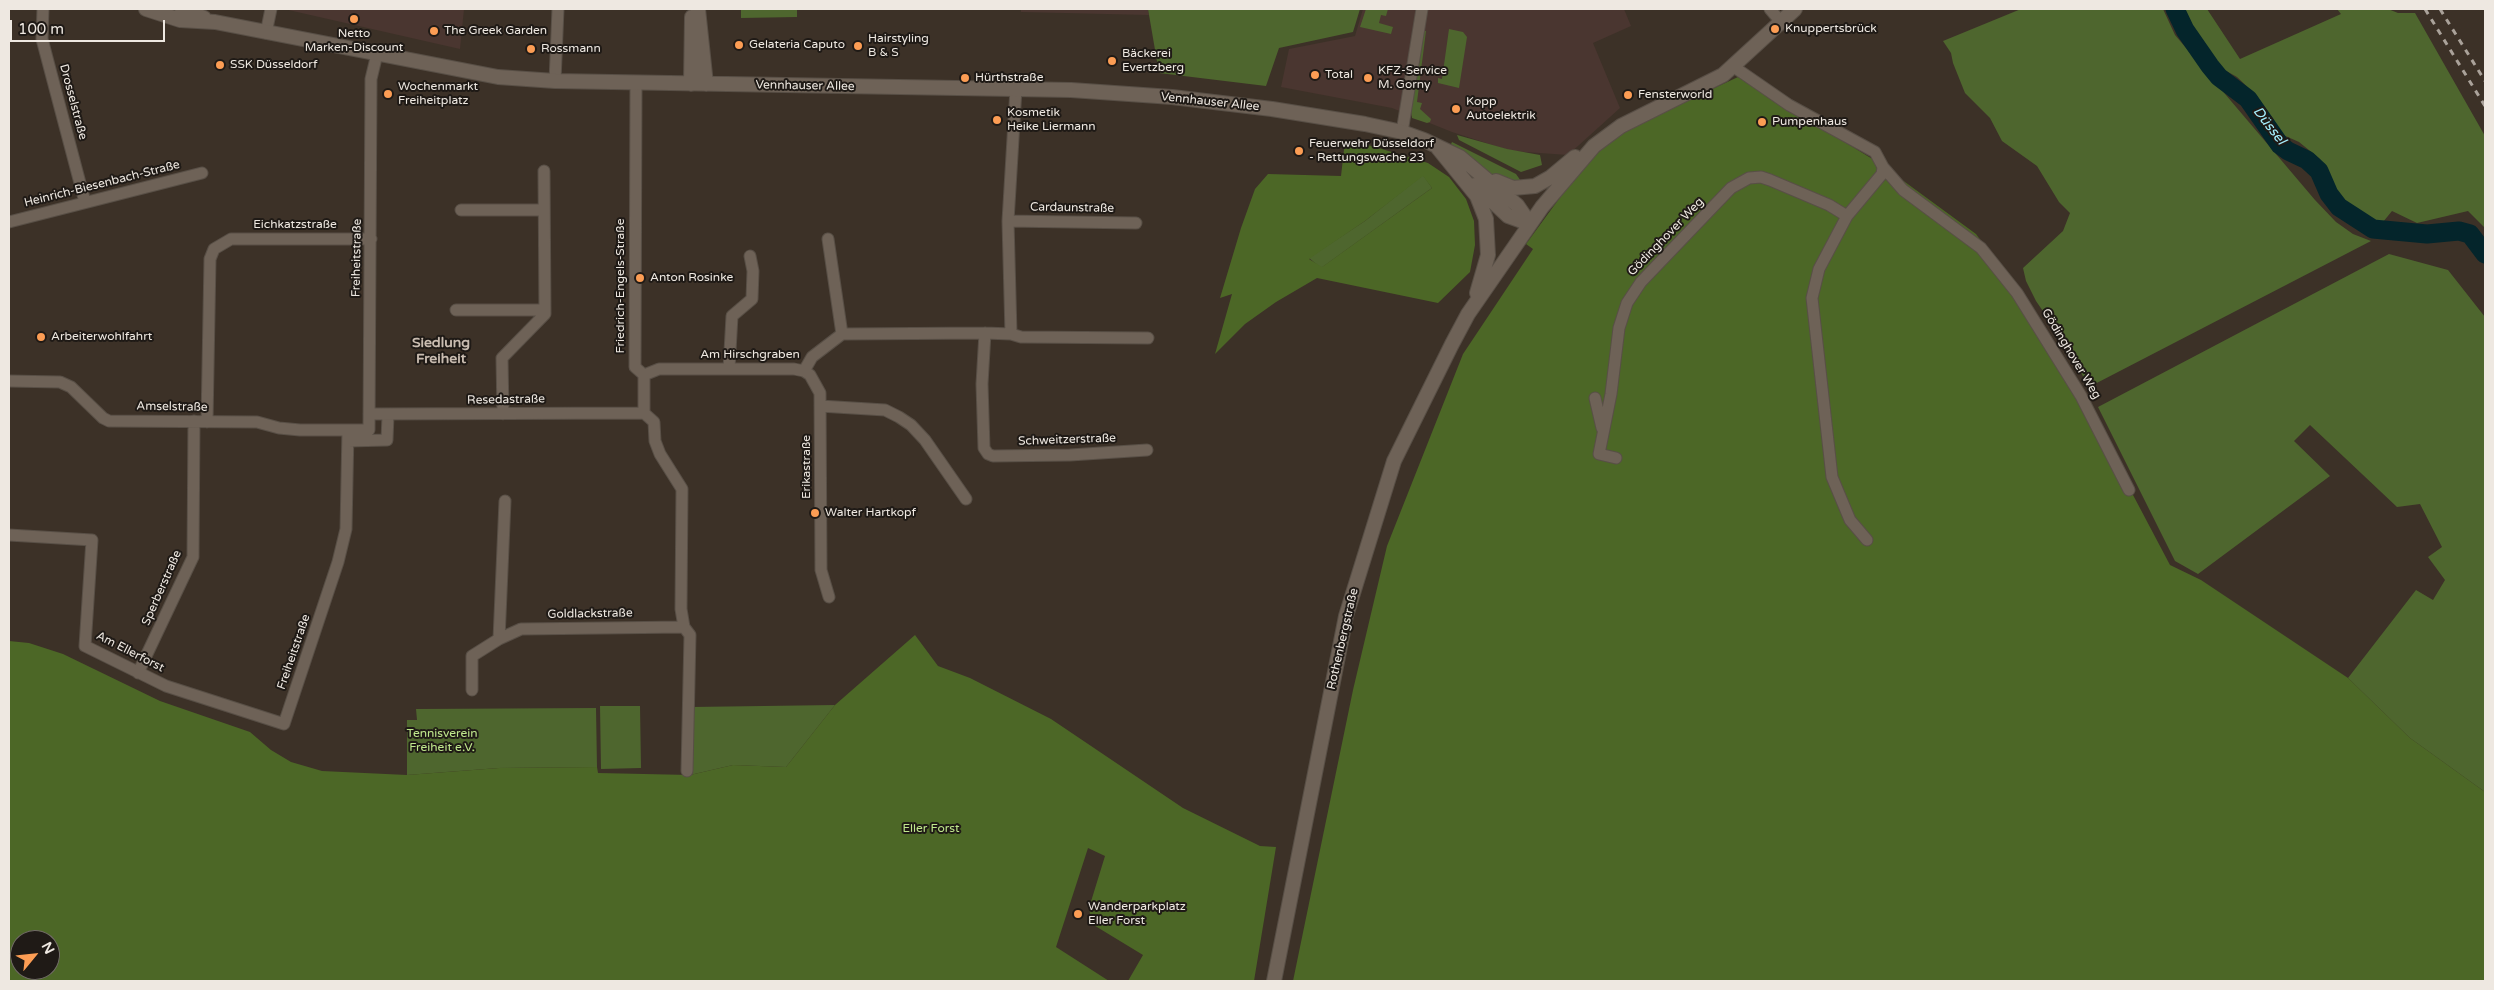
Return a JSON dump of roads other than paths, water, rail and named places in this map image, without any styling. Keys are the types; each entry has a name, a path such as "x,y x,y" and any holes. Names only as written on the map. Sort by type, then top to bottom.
{"main road":[{"name":"Vennhauser Allee","path":"148,9 175,9"},
{"name":"Vennhauser Allee","path":"148,9 180,20 211,22 498,77 555,81 1016,89 1128,93 1222,102 1327,118 1402,132 1460,157 1517,205 1530,224"},
{"name":"Vennhauser Allee","path":"182,9 211,22"},
{"path":"691,84 692,9"},
{"path":"698,9 706,84"},
{"name":"Rothenbergstraße","path":"1274,981 1346,616 1394,461 1427,392 1468,314 1530,224 1602,138 1621,126 1706,85 1734,67 1795,9"},
{"name":"Vennhauser Allee","path":"1438,148 1508,216 1530,224"},
{"name":"Vennhauser Allee","path":"1438,148 1477,196 1486,219 1488,236"},
{"path":"1482,175 1513,188 1526,188 1543,183 1573,157 1586,155"},
{"name":"Rothenbergstraße","path":"1468,314 1486,265 1488,236"}],"street":[{"name":"Drosselstraße","path":"43,9 42,40 85,202"},
{"path":"266,33 271,9"},
{"path":"555,81 558,9"},
{"path":"1402,132 1422,9"},
{"path":"1770,9 1781,22"},
{"name":"Freiheitstraße","path":"284,724 338,562 346,529 348,435 369,430 371,79 376,54"},
{"name":"Gödinghover Weg","path":"1734,67 1789,105 1875,152 1883,167 1903,190 1981,248 2017,293 2086,406 2129,490"},
{"name":"Friedrich-Engels-Straße","path":"636,83 635,367 644,375 644,413 654,422 655,441 660,454 682,489 681,609 684,627 690,634 687,771"},
{"path":"1011,334 1008,221 1016,89"},
{"path":"1867,540 1856,530 1847,515 1832,477 1822,404 1812,298 1819,269 1848,216 1882,174 1883,167"},
{"path":"503,414 502,358 545,314 544,171"},
{"name":"Heinrich-Biesenbach-Straße","path":"9,222 202,173"},
{"name":"Gödinghover Weg","path":"1616,458 1599,454 1611,394 1618,337 1627,303 1641,282 1731,188 1749,178 1761,177 1829,205 1848,216"},
{"path":"461,210 544,210"},
{"name":"Cardaunstraße","path":"1008,221 1136,223"},
{"name":"Eichkatzstraße","path":"208,422 210,259 214,249 231,239 371,239"},
{"path":"828,239 842,334 985,333 1011,334 1021,338 1148,338"},
{"path":"729,369 732,316 752,299 753,271 750,256"},
{"path":"456,310 545,310"},
{"name":"Schweitzerstraße","path":"985,333 982,403 984,448 988,454 993,456 1070,456 1147,450"},
{"name":"Am Hirschgraben","path":"644,375 659,369 804,371 812,357 842,334"},
{"name":"Erikastraße","path":"804,371 815,382 820,393 821,570 829,597"},
{"name":"Amselstraße","path":"9,381 60,382 72,387 104,418 110,420 257,422 300,430 348,435"},
{"name":"Gödinghover Weg","path":"1596,398 1603,433"},
{"path":"820,406 885,410 899,417 911,425 925,440 966,499"},
{"name":"Resedastraße","path":"369,414 644,413"},
{"path":"348,435 387,440 388,415"},
{"name":"Sperberstraße","path":"138,672 192,557 194,421"},
{"path":"499,639 505,501"},
{"name":"Am Ellerforst","path":"9,535 92,540 86,646 166,686 284,724"},
{"name":"Goldlackstraße","path":"472,690 472,656 499,639 521,629 684,627"}],"waterway":[{"name":"Düssel","path":"2175,9 2185,30 2219,77 2248,99 2280,145 2307,160 2319,171 2329,194 2339,207 2373,229 2427,234 2459,231 2470,234 2485,254"}],"railway":[{"path":"2425,9 2485,106"},
{"path":"2440,9 2485,81"}],"place":[{"name":"Netto Marken-Discount","path":"354,19"},
{"name":"Knuppertsbrück","path":"1775,29"},
{"name":"The Greek Garden","path":"434,31"},
{"name":"Gelateria Caputo","path":"739,45"},
{"name":"Hairstyling B & S","path":"858,46"},
{"name":"Rossmann","path":"531,49"},
{"name":"Bäckerei Evertzberg","path":"1112,61"},
{"name":"SSK Düsseldorf","path":"220,65"},
{"name":"Total","path":"1315,75"},
{"name":"Hürthstraße","path":"965,78"},
{"name":"KFZ-Service M. Gorny","path":"1368,78"},
{"name":"Wochenmarkt Freiheitplatz","path":"388,94"},
{"name":"Fensterworld","path":"1628,95"},
{"name":"Kopp Autoelektrik","path":"1456,109"},
{"name":"Kosmetik Heike Liermann","path":"997,120"},
{"name":"Pumpenhaus","path":"1762,122"},
{"name":"Feuerwehr Düsseldorf - Rettungswache 23","path":"1299,151"},
{"name":"Anton Rosinke","path":"640,278"},
{"name":"Arbeiterwohlfahrt","path":"41,337"},
{"name":"Walter Hartkopf","path":"815,513"},
{"name":"Wanderparkplatz Eller Forst","path":"1078,914"}],"district":[{"name":"Siedlung Freiheit","path":"441,352"}],"park label":[{"name":"Tennisverein Freiheit e.V.","path":"442,741"},
{"name":"Eller Forst","path":"931,829"}]}
